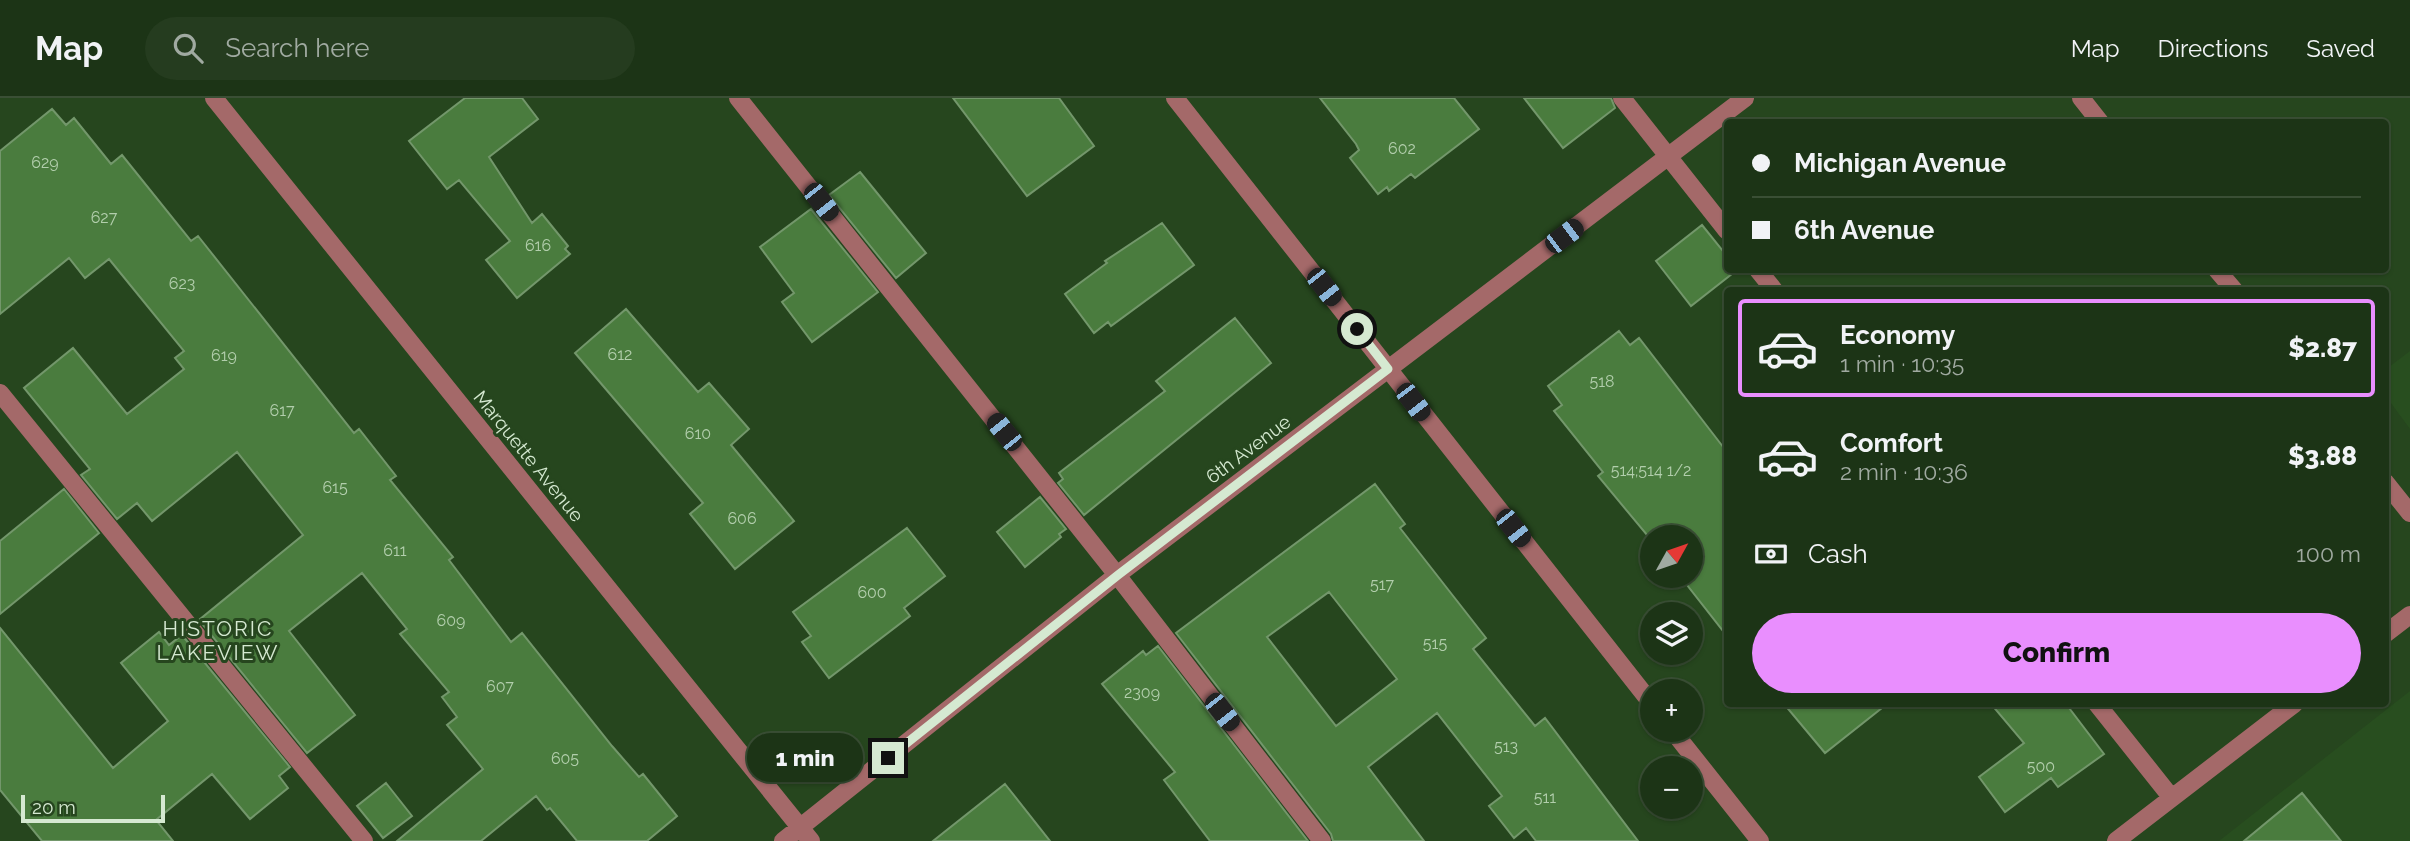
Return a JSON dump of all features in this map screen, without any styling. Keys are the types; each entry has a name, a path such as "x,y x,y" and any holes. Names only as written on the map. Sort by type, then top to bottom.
{"street":[{"name":"Marquette Avenue","path":"214,98 805,834"},
{"path":"738,98 1118,575 1322,841"},
{"path":"1175,98 1640,689"},
{"path":"1622,98 1724,227"},
{"name":"6th Avenue","path":"783,841 805,834 1118,575 1745,98"},
{"path":"2081,98 2098,119"},
{"path":"1760,273 1772,287"},
{"path":"2220,273 2231,287"},
{"path":"0,393 364,841"},
{"path":"2389,486 2410,513"},
{"path":"2389,631 2410,615"},
{"path":"2099,707 2171,797"},
{"path":"2116,841 2290,707"},
{"path":"1682,742 1760,841"}],"shaded area":[{"path":"2410,351 2410,429 2389,400 2389,367"},
{"path":"2410,691 2410,841 2219,841"}],"building":[{"path":"465,98 522,98 538,119 489,157 532,223 542,214 568,246 565,249 570,254 517,298 486,260 510,241 459,180 447,189 409,141"},
{"path":"953,98 1059,98 1094,146 1027,196"},
{"path":"1320,98 1454,98 1479,129 1415,178 1411,174 1389,191 1387,187 1378,194 1350,158 1359,150 1356,144"},
{"path":"1524,98 1611,98 1615,108 1563,148"},
{"path":"52,109 66,125 74,118 111,164 122,155 191,241 198,236 354,433 359,429 396,476 390,480 453,557 449,560 511,642 522,633 612,746 639,777 643,774 677,816 647,841 577,841 550,808 547,810 536,796 481,841 397,841 483,769 447,725 457,717 442,697 449,692 400,634 407,629 362,573 289,631 355,715 307,753 199,620 303,535 237,452 152,521 137,503 117,519 81,475 90,469 24,388 73,348 127,414 184,369 175,358 184,351 109,259 85,278 69,258 0,314 0,151"},
{"path":"860,172 926,253 896,278 829,195"},
{"path":"811,209 878,292 812,342 782,302 794,293 760,247"},
{"path":"1162,223 1194,265 1111,326 1108,322 1094,333 1065,294 1107,263 1105,261"},
{"path":"1702,225 1724,252 1724,273 1733,273 1691,306 1656,261"},
{"path":"626,309 698,392 709,383 749,429 731,445 794,521 735,569 690,514 703,503 575,353"},
{"path":"1235,318 1271,363 1084,515 1058,483 1063,479 1059,473 1165,391 1156,381"},
{"path":"1619,331 1630,345 1639,338 1724,448 1724,632 1689,588 1703,588 1703,525 1640,527 1598,476 1603,472 1554,411 1562,405 1548,386"},
{"path":"1375,484 1405,524 1400,528 1486,638 1473,649 1535,726 1545,718 1638,841 1536,841 1526,828 1514,838 1489,806 1502,796 1437,713 1368,767 1424,841 1333,841 1331,834 1176,633","holes":["1329,592 1397,679 1336,726 1267,637"]},
{"path":"64,489 99,533 0,614 0,541"},
{"path":"1040,497 1066,529 1059,534 1061,537 1025,567 997,532"},
{"path":"907,528 945,576 904,608 910,616 829,678 802,642 811,636 793,612"},
{"path":"0,628 113,768 168,721 121,663 159,632 169,645 182,635 290,767 279,776 288,788 250,819 212,774 156,820 173,841 42,841 0,790"},
{"path":"1158,646 1308,841 1210,841 1164,780 1175,772 1102,684 1143,651 1146,655"},
{"path":"1787,707 1883,707 1825,753"},
{"path":"1994,707 2068,707 2104,754 2058,787 2051,778 2005,812 1979,777 2024,743"},
{"path":"386,783 412,816 383,838 357,806"},
{"path":"1005,784 1050,841 933,841"},
{"path":"2302,793 2341,841 2244,841"}],"district":[{"name":"HISTORIC LAKEVIEW","path":"218,641"}],"route":[{"path":"888,758 1118,575 1388,369 1357,329"}]}
